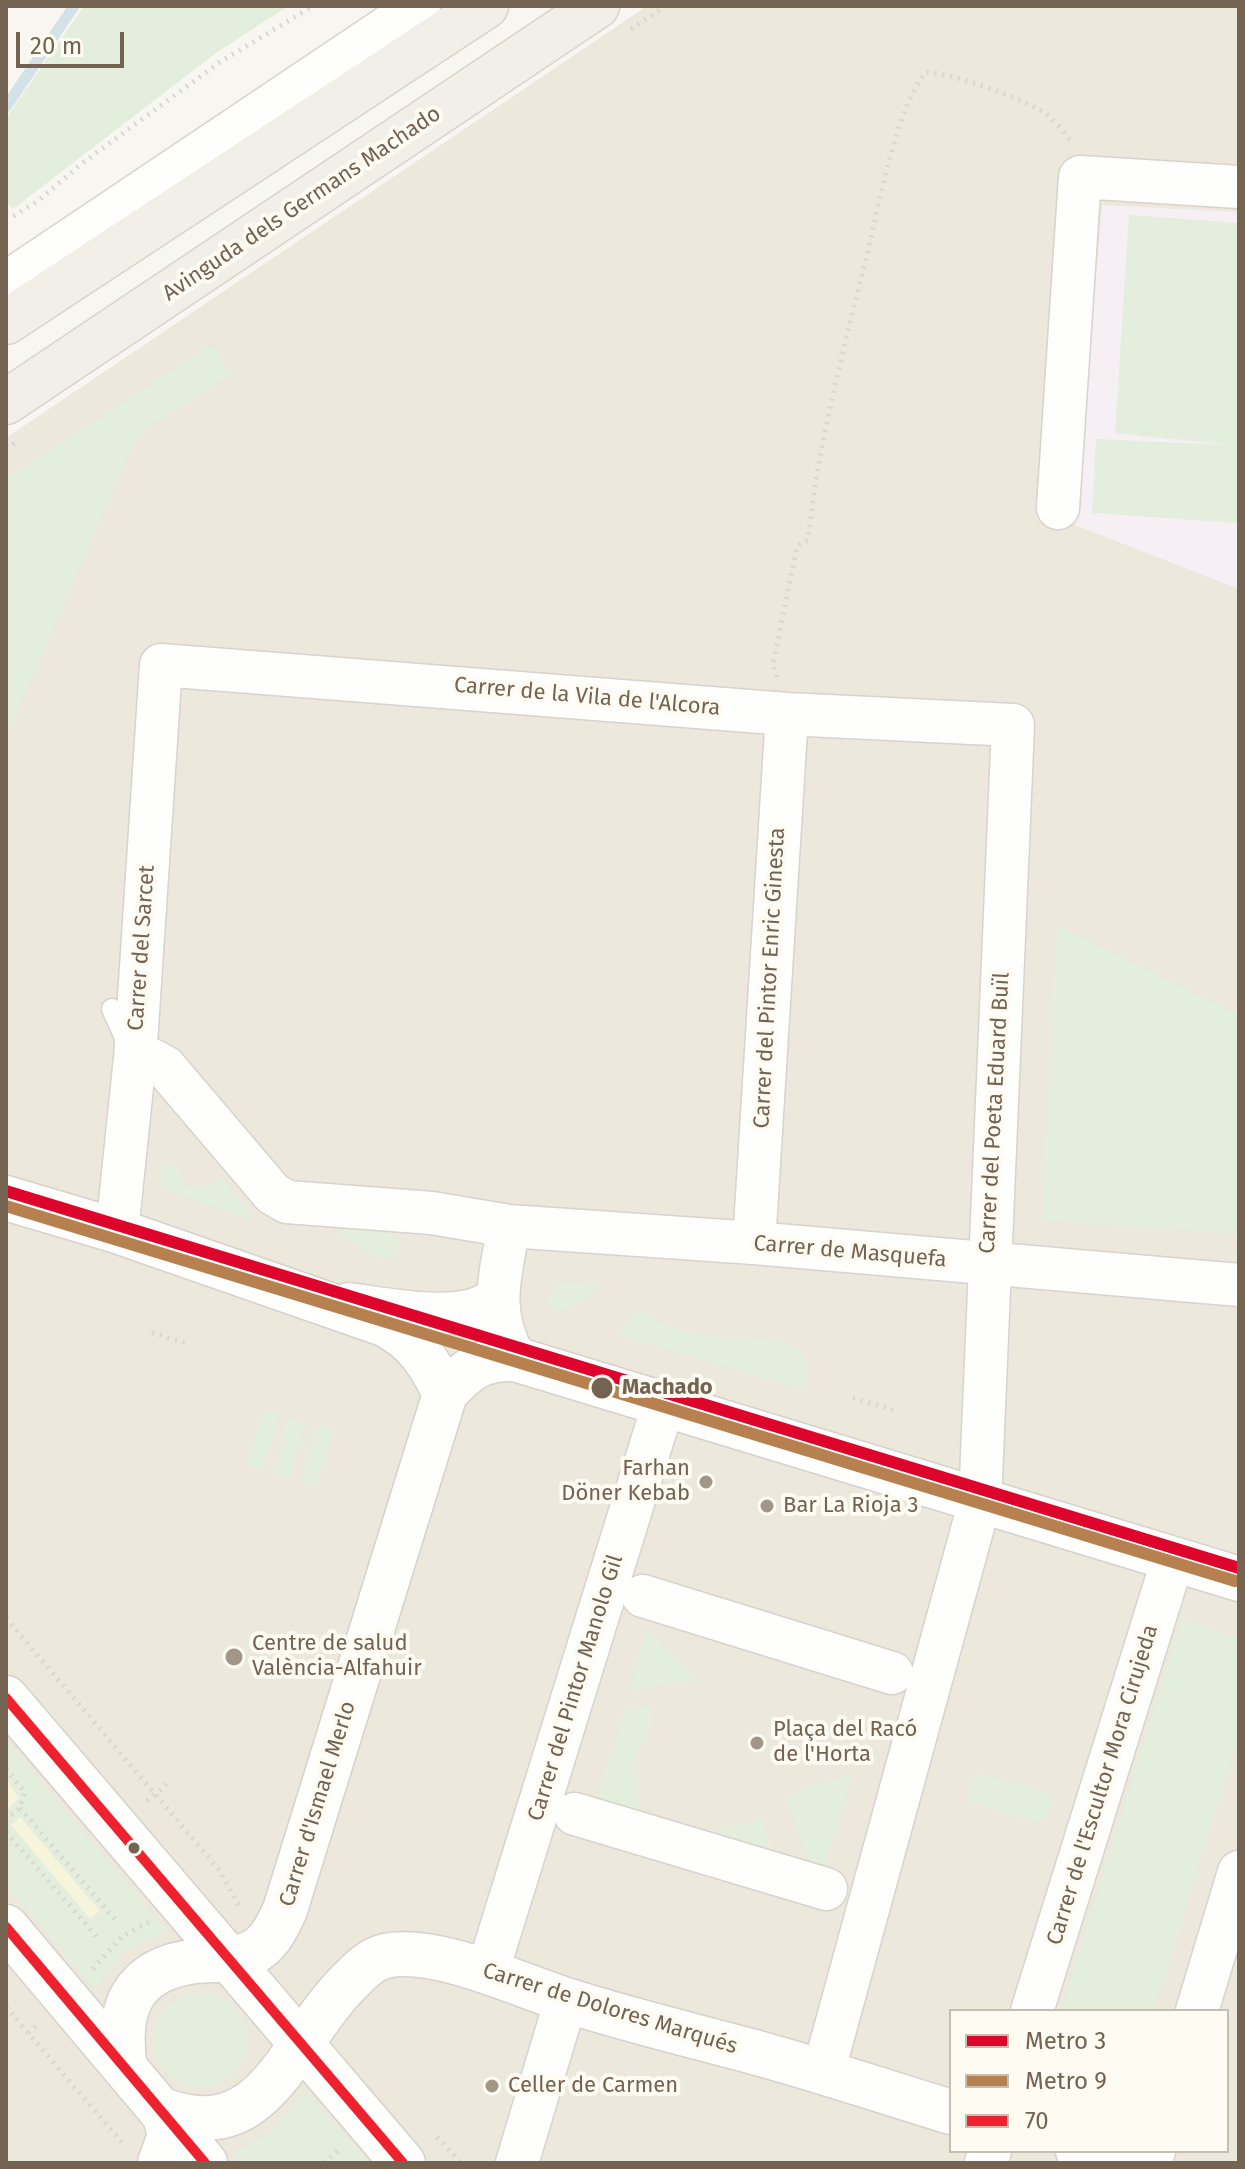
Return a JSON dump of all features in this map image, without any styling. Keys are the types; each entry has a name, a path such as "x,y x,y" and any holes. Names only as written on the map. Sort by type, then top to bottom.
{"main road":[{"path":"6,322 486,6"},
{"name":"Avinguda dels Germans Machado","path":"6,402 597,6"}],"street":[{"path":"6,283 419,6"},
{"path":"1058,508 1080,177 1239,187"},
{"name":"Carrer de la Vila de l'Alcora","path":"161,665 787,714 1013,725"},
{"name":"Carrer del Sarcet","path":"117,1231 135,1058 161,665"},
{"name":"Carrer del Pintor Enric Ginesta","path":"754,1243 787,714"},
{"name":"Carrer del Poeta Eduard Buïl","path":"823,2073 980,1501 1013,725"},
{"name":"Carrer de Masquefa","path":"135,1058 152,1060 165,1067 273,1194 287,1202 432,1213 509,1226 754,1243 1239,1285"},
{"path":"6,1198 117,1231 320,1300 399,1331 427,1359 445,1394 465,1370 480,1361 515,1359 1239,1579"},
{"path":"509,1226 497,1296 501,1334 515,1359"},
{"path":"320,1300 406,1312 457,1314 479,1308 497,1296"},
{"name":"Carrer d'Ismael Merlo","path":"230,1959 263,1946 285,1910 445,1394"},
{"name":"Carrer del Pintor Manolo Gil","path":"488,1970 663,1406"},
{"name":"Carrer de l'Escultor Mora Cirujeda","path":"1033,2009 1173,1559"},
{"path":"643,1596 892,1673"},
{"path":"6,1698 403,2163"},
{"path":"575,1814 826,1889"},
{"path":"1198,2009 1239,1872"},
{"path":"6,1927 205,2163"},
{"name":"Carrer de Dolores Marqués","path":"299,2043 331,2000 362,1968 384,1957 424,1956 488,1970 566,2000 949,2111"},
{"path":"125,2068 121,2040 124,2014 135,1990 148,1977 168,1966 230,1959"},
{"path":"517,2163 566,2000"},
{"path":"162,2110 201,2121 235,2114 255,2103 299,2043"},
{"path":"146,2159 169,2135 162,2110"},
{"path":"1084,2153 1117,2163"}],"lane":[{"path":"112,1009 135,1058"}],"path":[{"path":"6,215 12,217 38,201 80,165 220,62 313,6"},
{"path":"787,714 773,664 785,601 797,546 808,540 832,400 885,177 915,85 926,72 943,72 1048,115 1072,142 1080,177"},
{"path":"152,1333 189,1344"},
{"path":"853,1398 894,1410"},
{"path":"6,1618 220,1871 241,1913"},
{"path":"6,1769 25,1792 20,1808 6,1820"},
{"path":"143,1804 168,1783"},
{"path":"20,1808 117,1922"},
{"path":"6,1832 98,1938"},
{"path":"6,2007 146,2159"}],"shaded area":[{"path":"647,6 1239,6 1239,2163 6,2163 6,438"},
{"path":"1102,205 1239,212 1239,589 1075,525"}],"green space":[{"path":"84,6 288,6 216,53 13,209 6,202 6,118"},
{"path":"1129,215 1239,223 1239,523 1092,513 1096,439 1230,445 1115,433"},
{"path":"212,344 231,375 143,431 134,443 6,739 6,479"},
{"path":"1057,925 1239,1015 1239,1234 1042,1221"},
{"path":"161,1162 177,1166 181,1183 192,1187 206,1186 222,1178 252,1214 251,1220 168,1191 161,1182"},
{"path":"339,1227 391,1229 401,1240 396,1256 379,1259 339,1234"},
{"path":"557,1282 602,1284 585,1301 559,1312 551,1309 549,1300"},
{"path":"639,1308 668,1326 692,1334 775,1340 791,1345 802,1354 807,1368 804,1390 618,1335"},
{"path":"263,1409 280,1414 264,1470 247,1464"},
{"path":"289,1417 306,1422 290,1478 273,1473"},
{"path":"317,1425 334,1430 318,1485 301,1481"},
{"path":"1181,1620 1239,1638 1239,1735 1155,2009 1062,2009"},
{"path":"647,1629 700,1680 629,1691"},
{"path":"651,1705 650,1732 636,1753 639,1822 595,1809 624,1709"},
{"path":"6,1741 167,1931 125,1951 95,1990 6,1885"},
{"path":"853,1772 823,1873 810,1869 786,1796"},
{"path":"980,1773 1048,1793 1053,1801 1047,1819 1037,1823 971,1802 970,1786"},
{"path":"763,1819 774,1863 693,1836"},
{"path":"200,1993 218,1997 233,2007 243,2022 247,2040 243,2058 233,2073 218,2083 200,2087 182,2083 167,2073 157,2058 153,2040 157,2022 167,2007 182,1997"},
{"path":"304,2093 370,2163 241,2163 236,2157 236,2150 271,2132"}],"sand":[{"path":"6,1778 19,1798 6,1811"},
{"path":"20,1817 100,1911 90,1919 11,1825"}],"waterway":[{"path":"6,107 74,6"}],"metro line":[{"name":"3","path":"6,1191 1239,1568"},
{"name":"9","path":"6,1206 1235,1581"}],"transit line":[{"name":"70","path":"6,1698 403,2163"},
{"name":"70","path":"6,1927 205,2163"}],"place":[{"name":"Machado","path":"602,1388"},
{"name":"Farhan Döner Kebab","path":"706,1482"},
{"name":"Bar La Rioja 3","path":"767,1506"},
{"name":"Centre de salud València-Alfahuir","path":"234,1657"},
{"name":"Plaça del Racó de l'Horta","path":"757,1743"},
{"name":"Celler de Carmen","path":"492,2086"}]}
